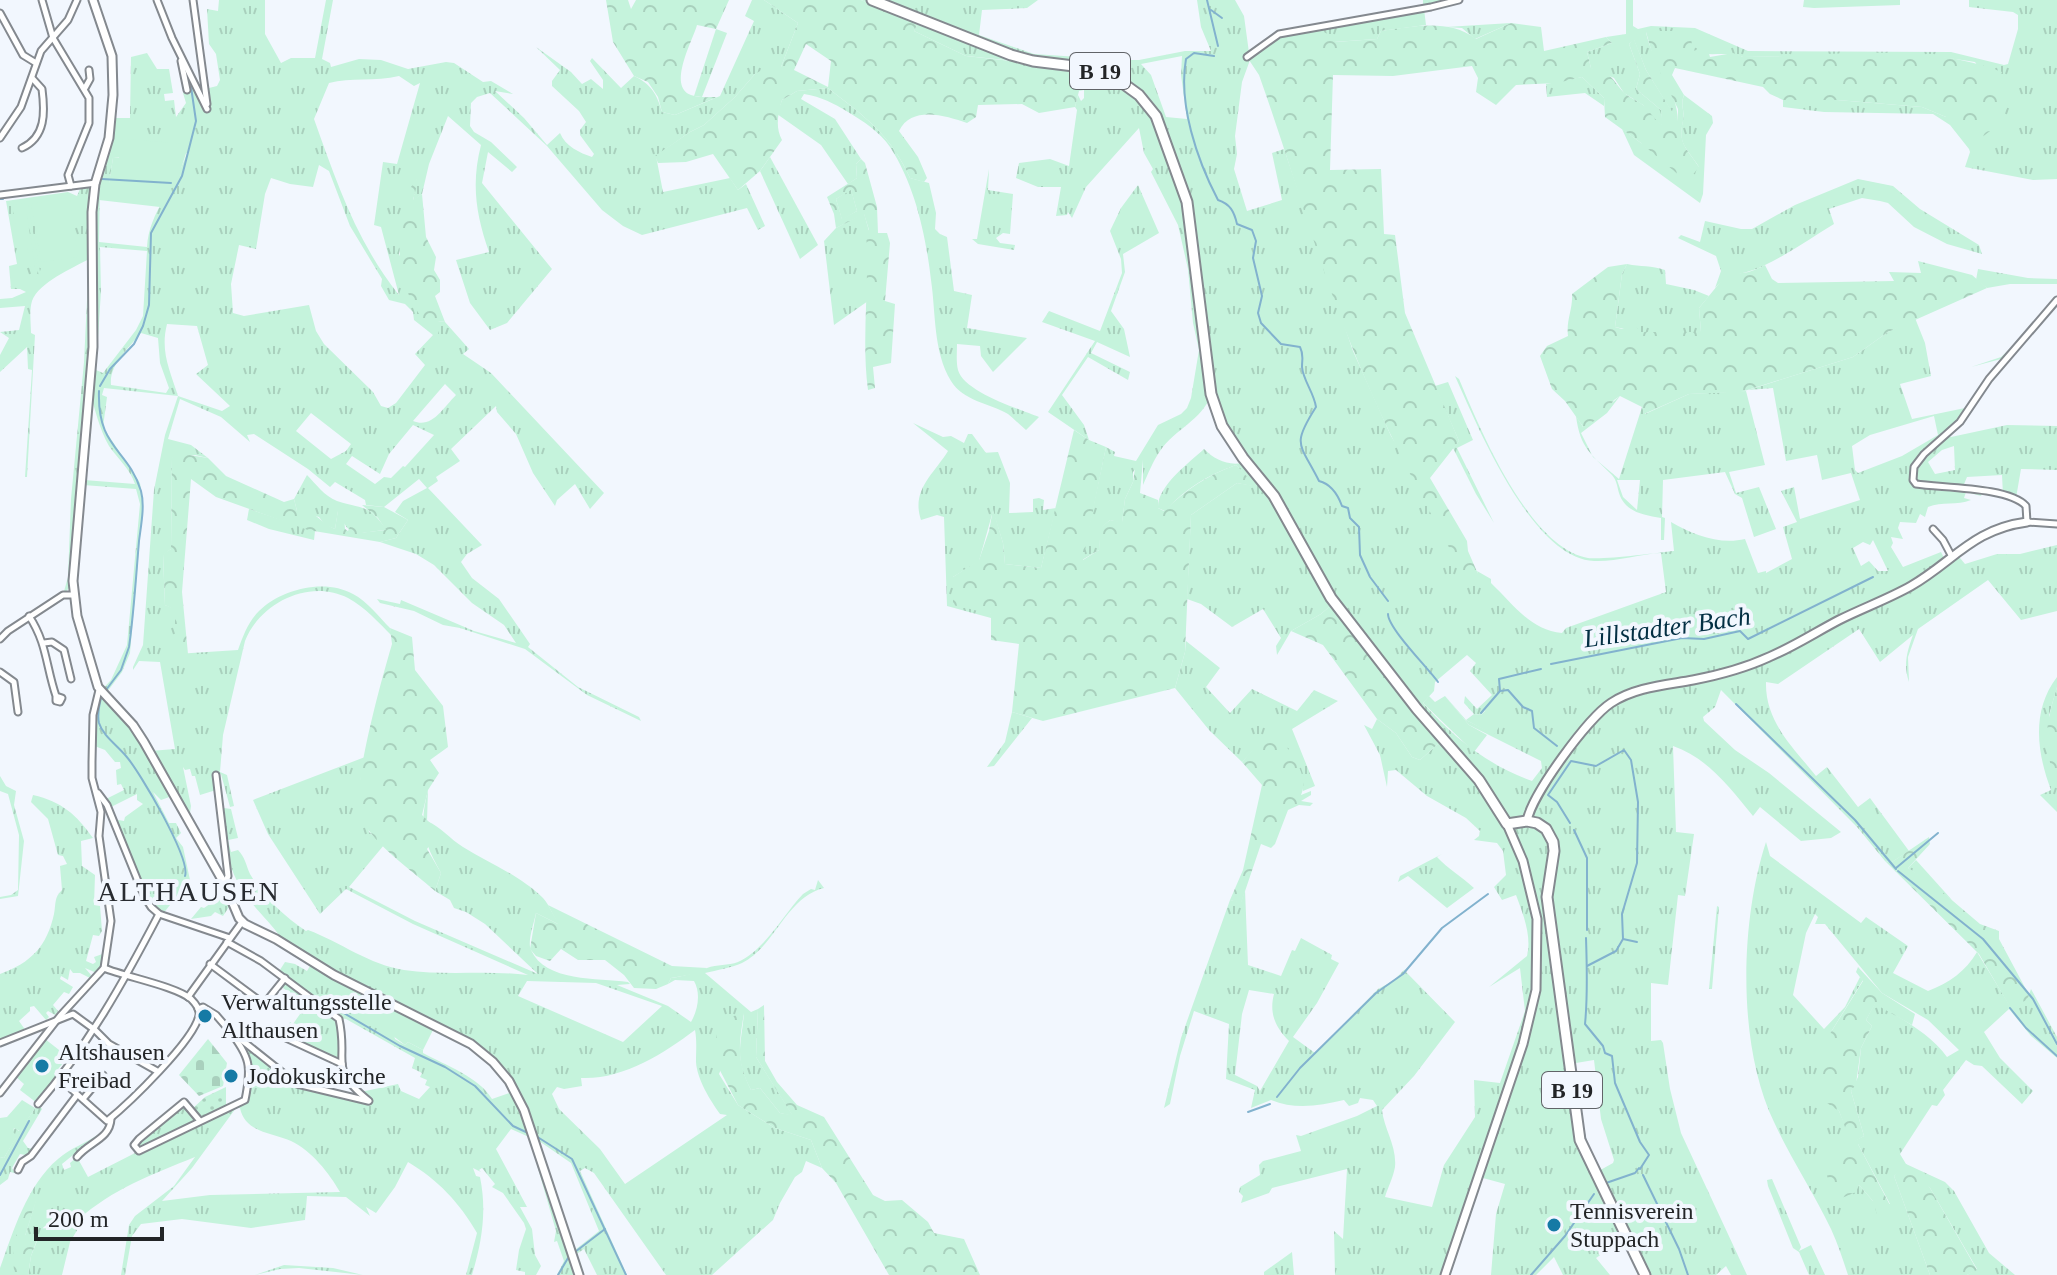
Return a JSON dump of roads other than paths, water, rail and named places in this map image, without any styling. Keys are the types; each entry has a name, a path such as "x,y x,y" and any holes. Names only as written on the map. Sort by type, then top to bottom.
{"main road":[{"name":"B 19","path":"872,0 1011,55 1110,74 1146,102 1161,128 1187,202 1211,394 1222,426 1236,449 1274,496 1331,598 1417,709 1479,780 1507,824"},
{"name":"B 19","path":"1524,821 1537,823 1546,829 1554,847 1548,902 1580,1140 1645,1275"},
{"path":"1507,824 1524,821"}],"street":[{"path":"42,0 53,38 85,88 90,108 89,123 68,175 71,186"},
{"path":"0,138 17,117 41,51 68,20 77,0"},
{"path":"93,0 112,56 113,95 109,138 96,183 92,212 93,347 77,507 73,595 99,690 138,732 182,805 242,922 334,975 471,1044 493,1062 509,1081 524,1110 579,1275"},
{"path":"157,0 164,22 207,109 193,0"},
{"path":"1247,57 1279,34 1459,0"},
{"path":"0,13 23,55 36,63"},
{"path":"177,48 187,90"},
{"path":"85,88 90,79 89,70"},
{"path":"22,148 38,136 44,120 42,89 32,78"},
{"path":"0,195 96,183"},
{"path":"2027,522 2026,506 2016,498 1916,484 1913,480 1914,467 1960,422 2004,360 2057,300"},
{"path":"1516,846 1516,828 1524,821 1540,790 1592,721 1611,703 1639,691 1719,675 1769,657 1910,586 1951,555 1998,527 2027,522 2057,524"},
{"path":"1933,529 1951,555"},
{"path":"0,639 29,616 73,595"},
{"path":"29,616 44,643 56,696"},
{"path":"44,643 52,642 64,650 71,679"},
{"path":"0,672 14,682 18,712"},
{"path":"0,1093 55,1022 104,968 111,921 99,836 101,812 92,778 92,724 99,690"},
{"path":"216,775 228,876 225,885"},
{"path":"97,792 107,805 145,900 159,914 228,940 339,1019 342,1064 348,1082 356,1093 369,1101 297,1084 229,1030"},
{"path":"1445,1275 1523,1044 1536,990 1537,919 1526,871 1507,824"},
{"path":"38,1104 95,1030 159,914"},
{"path":"188,997 242,922"},
{"path":"210,964 264,1004 285,978"},
{"path":"77,1157 103,1137 109,1129 109,1120 185,1040 199,1015 188,997 104,968"},
{"path":"198,1009 203,1007 216,1015 249,1060 250,1077 245,1100 139,1151 135,1143 184,1102 200,1121"},
{"path":"0,1043 73,1014 109,1044 157,1071"},
{"path":"275,1033 342,1064"},
{"path":"83,1099 103,1075"},
{"path":"60,1079 109,1120"},
{"path":"18,1170 77,1095"}],"waterway":[{"path":"1207,0 1218,46"},
{"path":"1211,10 1222,18"},
{"path":"1214,56 1194,53 1186,59 1187,113 1197,150 1218,200 1231,209 1237,224 1252,230 1256,241 1253,258 1262,296 1258,313 1261,323 1281,344 1300,347 1303,372 1316,407 1303,430 1303,451 1319,481 1334,490 1342,506 1348,508 1350,518 1359,527 1360,555 1370,577 1388,601"},
{"path":"100,386 110,369 134,344 143,326 149,305 151,233 182,176 196,121 190,80"},
{"path":"102,179 171,183"},
{"path":"99,391 103,425 129,465 143,503 129,647 121,670 106,690"},
{"name":"Lillstadter Bach","path":"1551,664 1682,638 1704,639 1740,631 1748,639 1873,577"},
{"path":"1388,614 1401,638 1438,682"},
{"path":"1500,691 1499,679 1541,669"},
{"path":"1481,713 1500,691 1508,690 1523,707 1532,711 1534,728 1557,746"},
{"path":"101,698 98,717 101,728 133,765 152,797 173,835 185,867 185,876"},
{"path":"1736,704 1855,820 1896,869"},
{"path":"1570,823 1557,802 1548,795 1571,761 1596,766 1624,750 1631,760 1638,802 1637,863 1622,914 1623,939 1616,951 1587,966"},
{"path":"1574,830 1587,858 1587,930"},
{"path":"1896,868 1938,833"},
{"path":"1898,871 1983,939 2033,999 2057,1044"},
{"path":"1277,1097 1300,1068 1376,993 1403,974 1442,928 1488,894"},
{"path":"1586,938 1585,1024 1605,1053 1612,1056 1615,1083 1640,1142 1649,1155 1640,1169"},
{"path":"1623,939 1637,942"},
{"path":"325,1002 475,1086 513,1126 528,1133"},
{"path":"2010,1008 2026,1028 2057,1056"},
{"path":"1248,1112 1270,1104"},
{"path":"0,1175 29,1121"},
{"path":"1583,1129 1586,1142"},
{"path":"536,1136 572,1159 626,1275"},
{"path":"1580,1152 1591,1174"},
{"path":"1606,1183 1635,1173 1639,1168"},
{"path":"1643,1175 1679,1249 1688,1275"},
{"path":"1531,1275 1565,1236 1594,1194"},
{"path":"575,1252 605,1229"},
{"path":"1632,1239 1639,1252"},
{"path":"558,1275 568,1258"}],"place":[{"name":"Verwaltungsstelle Althausen","path":"205,1016"},
{"name":"Altshausen Freibad","path":"42,1066"},
{"name":"Jodokuskirche","path":"231,1076"},
{"name":"Tennisverein Stuppach","path":"1554,1225"}],"district":[{"name":"ALTHAUSEN","path":"189,891"}]}
